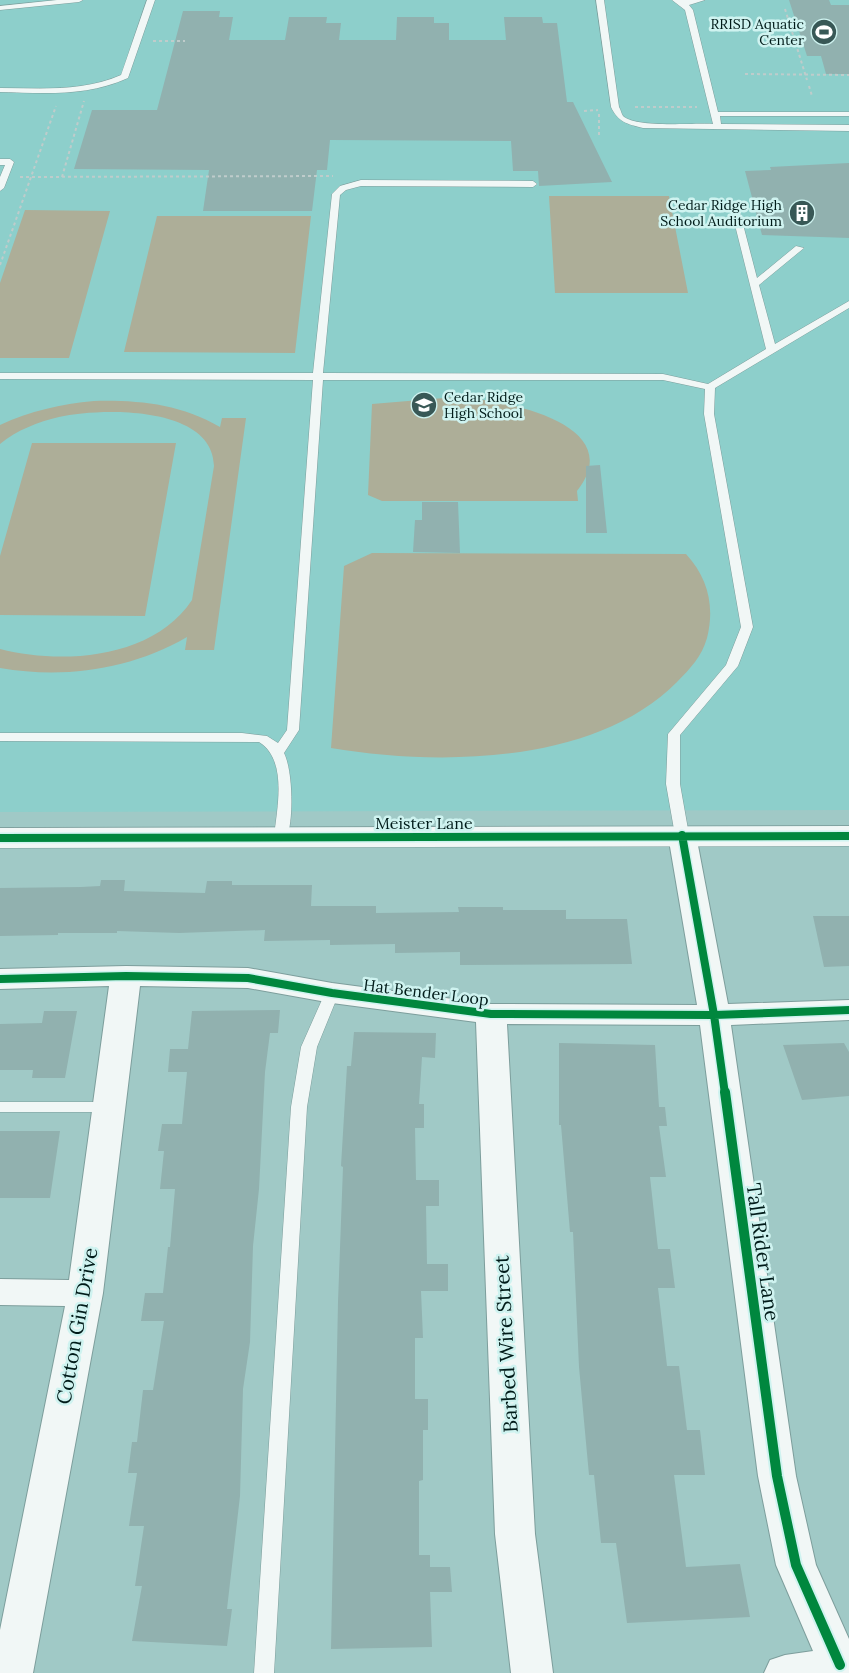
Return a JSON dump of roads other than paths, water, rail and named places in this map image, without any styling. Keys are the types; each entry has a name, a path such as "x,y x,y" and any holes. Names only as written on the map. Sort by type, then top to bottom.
{"street":[{"name":"Tall Rider Lane","path":"682,835 714,1015 777,1476 796,1565 844,1664"},
{"name":"Meister Lane","path":"0,838 849,836"},
{"name":"Hat Bender Loop","path":"0,979 126,976 248,978 332,993 490,1014 714,1015 849,1010"},
{"name":"Cotton Gin Drive","path":"12,1673 85,1293 126,976"},
{"name":"Barbed Wire Street","path":"490,1014 515,1534 532,1673"},
{"path":"0,1292 85,1293"},
{"path":"785,1673 844,1664"}],"lane":[{"path":"0,8 78,0"},
{"path":"0,90 88,89 107,86 124,76 151,0"},
{"path":"600,0 615,107 620,117 627,122 643,125 718,128 849,128"},
{"path":"680,2 701,0"},
{"path":"680,2 689,10 718,128"},
{"path":"715,114 849,114"},
{"path":"0,162 10,162 0,188"},
{"path":"279,751 293,730 318,376 335,199 339,190 361,183 534,184"},
{"path":"735,209 771,350"},
{"path":"754,285 799,248"},
{"path":"0,376 663,377 710,387 849,304"},
{"path":"682,835 674,784 674,734 732,666 747,627 710,414 710,387"},
{"path":"0,737 242,737 265,740 279,751 284,773 281,837"},
{"path":"264,1673 299,1107 309,1047 332,993"},
{"path":"0,1107 108,1107"}],"place":[{"name":"RRISD Aquatic Center","path":"824,32"},
{"name":"Cedar Ridge High School Auditorium","path":"802,213"},
{"name":"Cedar Ridge High School","path":"424,405"}]}
